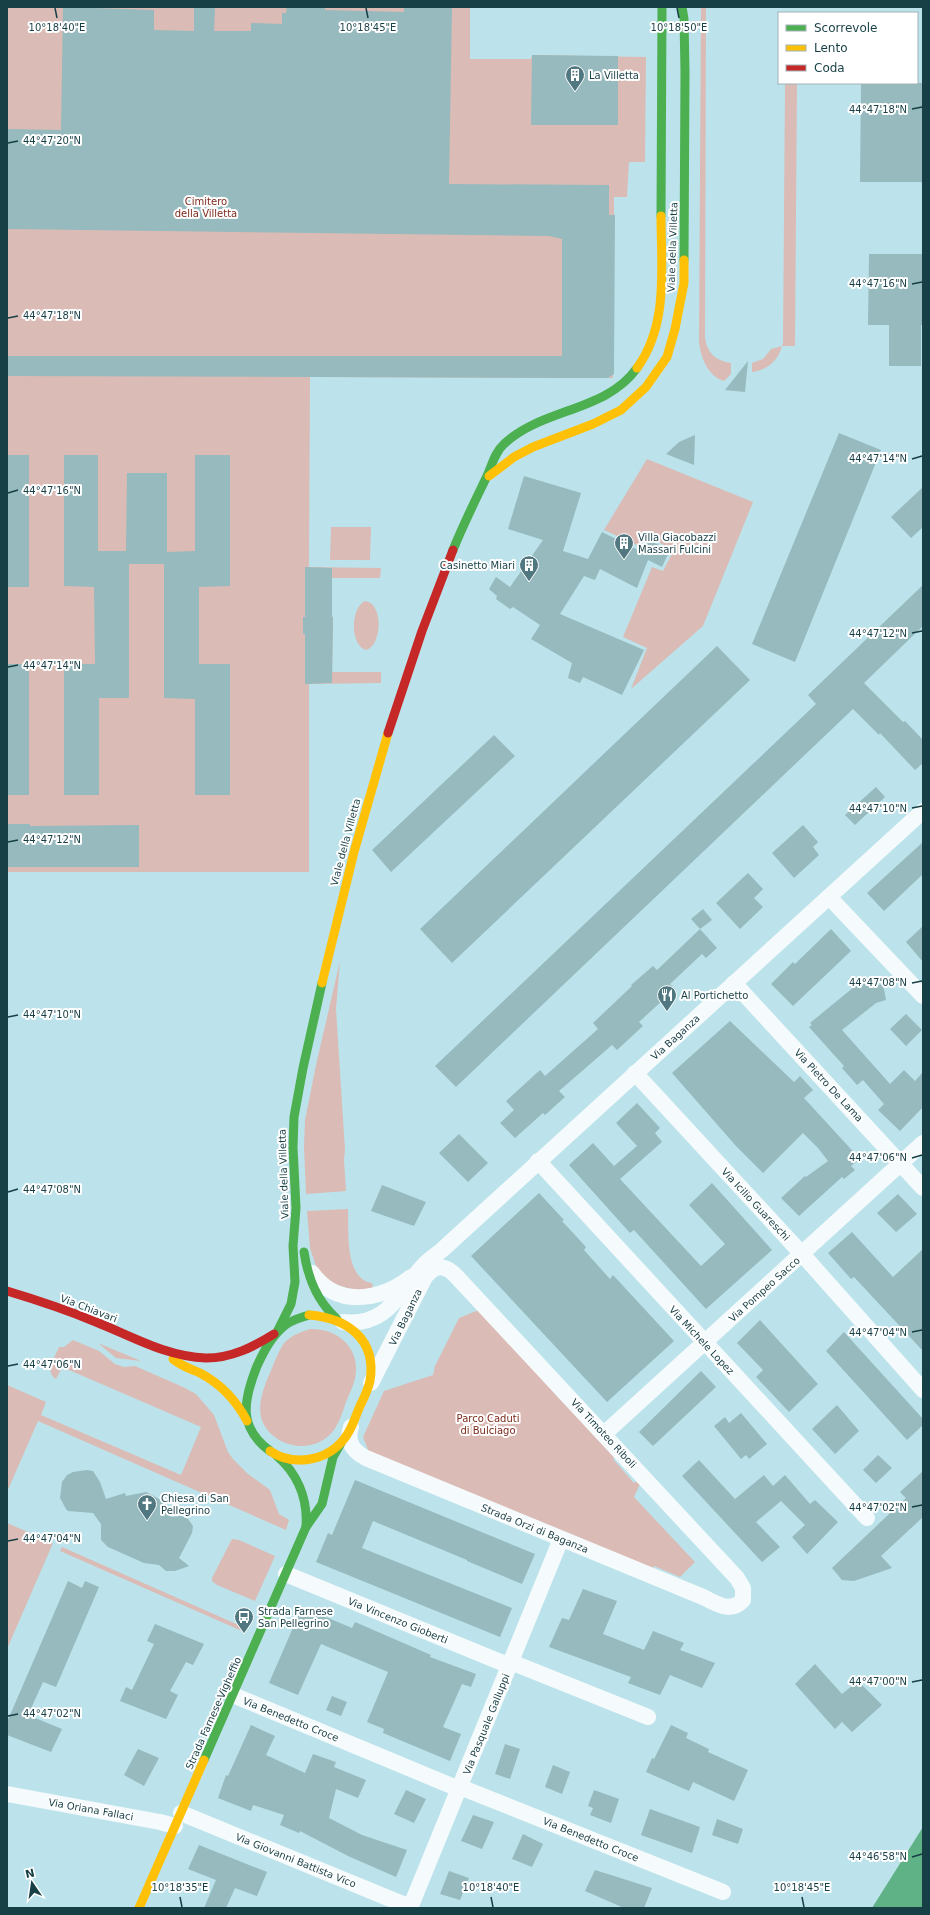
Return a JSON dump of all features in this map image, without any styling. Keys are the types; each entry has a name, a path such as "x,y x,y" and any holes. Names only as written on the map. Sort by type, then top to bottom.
{"street":[{"name":"Viale della Villetta","path":"277,1331 288,1312 294,1289 293,1247 296,1225 292,1140 294,1110 319,994 349,869 377,765 410,663 445,569 477,493 498,452 519,432 545,419 601,398 621,385 644,358 655,334 661,298 662,7"},
{"name":"Viale della Villetta","path":"485,480 514,457 532,447 593,424 620,410 646,387 660,370 667,357 675,329 684,283 684,11"},
{"name":"Via Baganza","path":"423,1272 417,1291 383,1363 368,1389 351,1427 341,1443 327,1454 310,1460 292,1460 276,1455 268,1450 256,1438 248,1422 245,1405 248,1388 267,1345 277,1331 291,1320 309,1315 328,1316 356,1323 367,1321 382,1313 445,1248 538,1161 923,811"},
{"path":"829,897 923,996"},
{"name":"Via Pietro De Lama","path":"734,983 923,1188"},
{"name":"Via Icilio Guareschi","path":"634,1073 802,1254 923,1390"},
{"name":"Via Pompeo Sacco","path":"604,1434 923,1143"},
{"name":"Via Michele Lopez","path":"538,1161 704,1343 867,1518"},
{"name":"Viale della Villetta","path":"296,1225 312,1287 323,1305 340,1320"},
{"name":"Via Timoteo Riboli","path":"445,1248 442,1258 449,1270 604,1434 738,1580 744,1592 744,1598 740,1603"},
{"path":"304,1258 310,1270 326,1288 341,1296 357,1298 372,1297 386,1292 423,1272 438,1267 444,1267 449,1270"},
{"name":"Via Chiavari","path":"7,1291 78,1315 161,1350 198,1357 227,1357 249,1349 277,1331"},
{"name":"Via Baganza","path":"340,1320 359,1335 368,1352 371,1370 368,1389"},
{"name":"Via Chiavari","path":"161,1350 181,1365 200,1373 220,1385 238,1405 248,1422"},
{"name":"Strada Orzi di Baganza","path":"351,1427 349,1436 351,1445 357,1453 366,1458 703,1597 717,1605 731,1607 740,1603"},
{"name":"Strada Farnese-Vigheffio","path":"139,1908 306,1528 322,1504 332,1459 341,1443"},
{"name":"Strada Farnese-Vigheffio","path":"276,1455 288,1465 299,1482 304,1498 306,1528"},
{"name":"Via Pasquale Galluppi","path":"410,1907 561,1539"},
{"name":"Via Vincenzo Gioberti","path":"286,1574 510,1664 648,1717"},
{"name":"Via Benedetto Croce","path":"233,1695 459,1788 723,1892"},
{"name":"Via Oriana Fallaci","path":"7,1794 160,1822 178,1819"},
{"name":"Via Giovanni Battista Vico","path":"178,1819 410,1907"}],"green space":[{"name":"Cimitero della Villetta","path":"7,7 470,7 470,59 531,59 532,55 646,57 645,162 629,162 627,197 614,197 613,378 310,377 309,567 381,568 380,578 332,578 332,672 381,672 381,683 309,684 309,872 7,872"},
{"path":"701,7 706,7 705,338 708,348 713,355 721,360 731,363 731,374 724,381 718,379 709,371 701,353 699,341"},
{"path":"785,84 797,84 795,346 782,346"},
{"path":"782,346 778,356 771,364 767,367 752,372 752,363 763,359 771,349"},
{"path":"647,459 753,502 703,626 631,689 647,648 623,637 652,567 663,571 674,550 644,535 639,546 604,530"},
{"path":"331,527 371,527 370,560 330,560"},
{"path":"365,601 371,603 375,608 379,624 376,640 372,646 366,650 357,642 354,627 357,611 360,605"},
{"path":"340,961 336,1009 345,1150 344,1160 346,1191 306,1194 304,1147 305,1120"},
{"path":"348,1209 349,1241 352,1263 357,1273 363,1280 372,1283 373,1288 358,1291 333,1284 317,1269 310,1248 307,1211"},
{"name":"Parco Caduti di Bulciago","path":"481,1309 617,1455 613,1459 634,1483 639,1480 641,1482 634,1497 695,1562 680,1577 654,1566 652,1571 370,1455 363,1437 384,1391 433,1375 435,1366 459,1318"},
{"path":"310,1329 327,1331 342,1339 353,1352 356,1374 341,1416 334,1430 321,1441 306,1446 298,1446 282,1441 267,1430 260,1413 260,1404 268,1377 278,1354 286,1341 294,1335"},
{"path":"73,1340 99,1351 115,1364 124,1367 135,1366 196,1394 214,1415 228,1452 233,1459 248,1474 270,1490 279,1514 289,1520 286,1530 38,1421 7,1492 7,1385 46,1402 41,1415 181,1475 201,1427 62,1367 56,1379 51,1372 53,1360 59,1347 64,1347"},
{"path":"98,1343 141,1361 116,1358"},
{"path":"7,1523 53,1543 7,1649"},
{"path":"232,1539 239,1540 275,1556 255,1601 217,1585 212,1581 212,1578"},
{"path":"62,1547 243,1627 242,1631 60,1551"}],"shaded area":[{"path":"923,1827 923,1908 872,1908"}],"building":[{"path":"63,7 154,10 154,30 194,31 194,7 215,7 214,31 251,31 251,23 282,24 282,13 286,13 287,7 325,7 325,10 404,12 404,7 452,7 449,184 609,185 609,215 615,215 614,374 608,378 7,376 7,356 562,356 562,239 549,236 7,229 7,129 61,130"},
{"name":"La Villetta","path":"532,55 618,56 618,125 531,125"},
{"path":"923,83 923,182 860,182 861,84"},
{"path":"869,254 923,254 923,325 921,325 921,366 889,366 889,325 868,325"},
{"path":"748,361 745,392 725,390"},
{"path":"839,433 881,450 795,662 752,644"},
{"path":"695,435 694,465 666,454 679,442"},
{"path":"7,455 29,455 29,587 7,587"},
{"path":"64,455 98,455 98,551 126,551 127,473 167,473 167,552 195,551 195,455 230,455 230,586 199,587 199,664 230,664 230,795 195,795 195,699 164,698 164,564 129,564 129,698 99,698 99,795 64,795 64,664 95,664 94,587 64,586"},
{"path":"524,476 581,493 563,551 588,559 602,532 640,551 646,539 670,550 662,567 648,560 637,588 600,569 595,580 584,576 560,614 644,650 622,695 583,677 580,683 568,678 572,663 531,639 540,625 513,607 510,609 496,599 497,596 489,589 496,577 510,587 543,540 508,529"},
{"path":"923,487 923,527 911,538 891,517"},
{"path":"305,567 332,568 332,683 305,684 305,634 303,634 303,617 305,617"},
{"path":"923,585 923,626 864,683 923,740 923,763 915,770 880,733 879,735 853,709 456,1087 435,1066 816,704 808,695"},
{"path":"717,646 750,680 452,963 420,929"},
{"path":"7,664 29,664 29,795 7,795"},
{"path":"494,735 515,756 391,872 372,850"},
{"path":"876,787 885,797 855,825 845,815"},
{"path":"7,824 30,824 30,826 139,825 139,867 7,867"},
{"path":"803,825 818,842 813,847 819,855 794,878 772,853"},
{"path":"923,842 923,874 884,911 867,893"},
{"path":"748,873 763,889 754,898 763,907 740,929 716,903"},
{"path":"703,909 712,920 700,929 691,919"},
{"path":"923,926 923,962 906,942"},
{"path":"700,929 717,948 706,958 702,954 670,984 675,989 639,1022 643,1026 617,1050 612,1045 559,1091 565,1097 545,1115 543,1113 515,1138 500,1123 514,1110 506,1101 540,1070 545,1076 598,1029 593,1023 632,986 631,985 653,966 657,970"},
{"path":"831,929 851,951 793,1006 771,984 793,962 795,964"},
{"path":"865,978 872,986 883,984 886,1000 876,1003 842,1030 890,1084 904,1070 915,1081 923,1072 923,1107 900,1131 878,1110 884,1104 863,1080 857,1085 842,1068 844,1066 809,1027 812,1025 810,1023"},
{"path":"906,1014 922,1030 906,1046 890,1029"},
{"path":"730,1021 794,1082 800,1076 813,1090 804,1098 860,1159 851,1166 855,1170 844,1179 842,1177 799,1216 781,1198 805,1176 806,1177 828,1161 818,1148 803,1133 763,1173 736,1146 672,1073"},
{"path":"637,1103 660,1128 655,1133 662,1142 620,1179 701,1266 725,1244 689,1205 712,1183 772,1250 706,1309 634,1230 630,1233 569,1165 593,1143 614,1166 637,1146 616,1123"},
{"path":"459,1134 488,1163 468,1182 439,1153"},
{"path":"382,1185 426,1202 414,1226 371,1211"},
{"path":"539,1193 564,1220 562,1221 586,1247 584,1250 610,1279 613,1275 674,1341 607,1402 471,1256"},
{"path":"898,1194 917,1214 896,1232 877,1213"},
{"path":"852,1232 893,1277 923,1249 923,1351 854,1277 851,1279 828,1253"},
{"path":"760,1320 818,1384 789,1412 756,1377 763,1370 737,1343"},
{"path":"844,1332 923,1419 923,1425 907,1440 826,1351"},
{"path":"701,1371 716,1387 653,1446 639,1432"},
{"path":"837,1405 859,1431 835,1454 812,1429"},
{"path":"741,1413 767,1444 749,1459 746,1455 741,1459 714,1426 725,1417 729,1423"},
{"path":"878,1455 892,1468 876,1483 863,1470"},
{"path":"699,1460 735,1499 764,1475 773,1486 785,1475 810,1504 815,1500 838,1522 807,1554 792,1537 805,1525 781,1501 756,1522 780,1547 762,1562 682,1476"},
{"name":"Chiesa di San Pellegrino","path":"87,1470 93,1471 100,1482 106,1499 125,1493 126,1496 146,1492 161,1500 171,1517 181,1516 188,1519 193,1526 192,1533 179,1558 189,1566 175,1571 166,1571 159,1565 144,1563 108,1547 101,1540 101,1524 93,1513 68,1511 60,1498 62,1482 67,1475 73,1472"},
{"path":"923,1471 923,1517 881,1556 892,1568 854,1581 842,1580 832,1568 906,1498 900,1492"},
{"path":"355,1480 535,1554 522,1584 373,1521 362,1548 512,1608 500,1637 316,1562 328,1533 332,1535"},
{"path":"68,1581 82,1588 85,1581 99,1587 56,1687 43,1682 28,1715 62,1729 51,1752 7,1735 7,1722"},
{"path":"583,1589 617,1601 603,1634 644,1650 653,1631 684,1643 680,1650 715,1663 702,1688 670,1675 660,1695 628,1683 631,1677 549,1647 562,1618 569,1620"},
{"path":"302,1607 352,1628 355,1622 431,1655 430,1657 476,1674 471,1687 462,1684 443,1727 461,1734 450,1761 383,1733 384,1729 367,1722 388,1672 321,1644 298,1695 269,1683"},
{"path":"155,1624 204,1644 193,1665 186,1662 170,1691 178,1695 166,1719 120,1701 126,1687 132,1690 154,1644 147,1641"},
{"path":"815,1664 842,1694 858,1681 882,1705 852,1732 842,1722 835,1729 795,1684"},
{"path":"332,1696 347,1702 341,1716 326,1710"},
{"path":"251,1725 275,1736 266,1755 305,1773 313,1754 336,1762 334,1767 366,1780 358,1798 336,1789 329,1818 362,1835 407,1850 396,1877 348,1856 300,1831 299,1833 280,1825 284,1815 253,1805 251,1811 218,1798 226,1775 228,1776"},
{"path":"671,1725 688,1733 686,1738 709,1749 708,1752 748,1770 734,1801 693,1782 689,1791 646,1772 652,1758 654,1759"},
{"path":"505,1744 520,1749 510,1779 495,1774"},
{"path":"138,1749 159,1758 144,1786 124,1775"},
{"path":"553,1765 570,1772 562,1794 545,1787"},
{"path":"406,1790 426,1799 414,1823 394,1814"},
{"path":"594,1790 619,1799 611,1823 590,1815 593,1808 588,1806"},
{"path":"650,1809 700,1827 692,1853 641,1835"},
{"path":"473,1815 494,1822 482,1849 461,1841"},
{"path":"717,1819 743,1829 738,1844 712,1835"},
{"path":"523,1834 543,1844 532,1867 512,1859"},
{"path":"199,1845 267,1872 257,1896 235,1888 226,1908 204,1908 216,1880 188,1869"},
{"path":"595,1870 652,1888 644,1908 624,1908 585,1891"},
{"path":"449,1871 469,1878 460,1900 440,1894"}],"traffic: fast":[{"path":"661,216 662,7"},
{"path":"682,7 684,19 685,72 684,260"},
{"path":"453,550 496,455 504,444 519,432 536,423 591,402 608,393 624,382 637,368"},
{"path":"278,1330 291,1304 295,1282 293,1246 296,1208 293,1147 294,1117 303,1068 322,983"},
{"path":"304,1252 314,1289 324,1305 337,1319"},
{"path":"270,1451 259,1442 252,1432 248,1422 246,1412 252,1378 268,1344 275,1335 290,1322 309,1315"},
{"path":"204,1760 306,1527 322,1504 333,1457 341,1443"},
{"path":"276,1455 290,1470 300,1487 305,1506 306,1527"}],"traffic: slow":[{"path":"637,368 647,351 659,314 662,275 661,216"},
{"path":"489,476 514,457 533,447 593,424 621,410 646,387 667,357 675,329 684,283 684,260"},
{"path":"322,983 354,852 388,733"},
{"path":"270,1451 279,1456 299,1460 319,1457 337,1446 349,1432 366,1394 370,1381 371,1366 369,1353 364,1342 356,1333 347,1326 336,1321 309,1315"},
{"path":"173,1359 208,1377 221,1387 233,1399 247,1421"},
{"path":"139,1908 204,1760"}],"traffic: jam":[{"path":"388,733 422,631 453,550"},
{"path":"7,1291 74,1313 163,1350 192,1357 216,1358 233,1354 242,1351 274,1334"}],"place":[{"name":"La Villetta","path":"575,92"},
{"name":"Villa Giacobazzi Massari Fulcini","path":"624,560"},
{"name":"Casinetto Miari","path":"529,582"},
{"name":"Al Portichetto","path":"667,1012"},
{"name":"Chiesa di San Pellegrino","path":"147,1521"},
{"name":"Strada Farnese San Pellegrino","path":"244,1634"}]}
